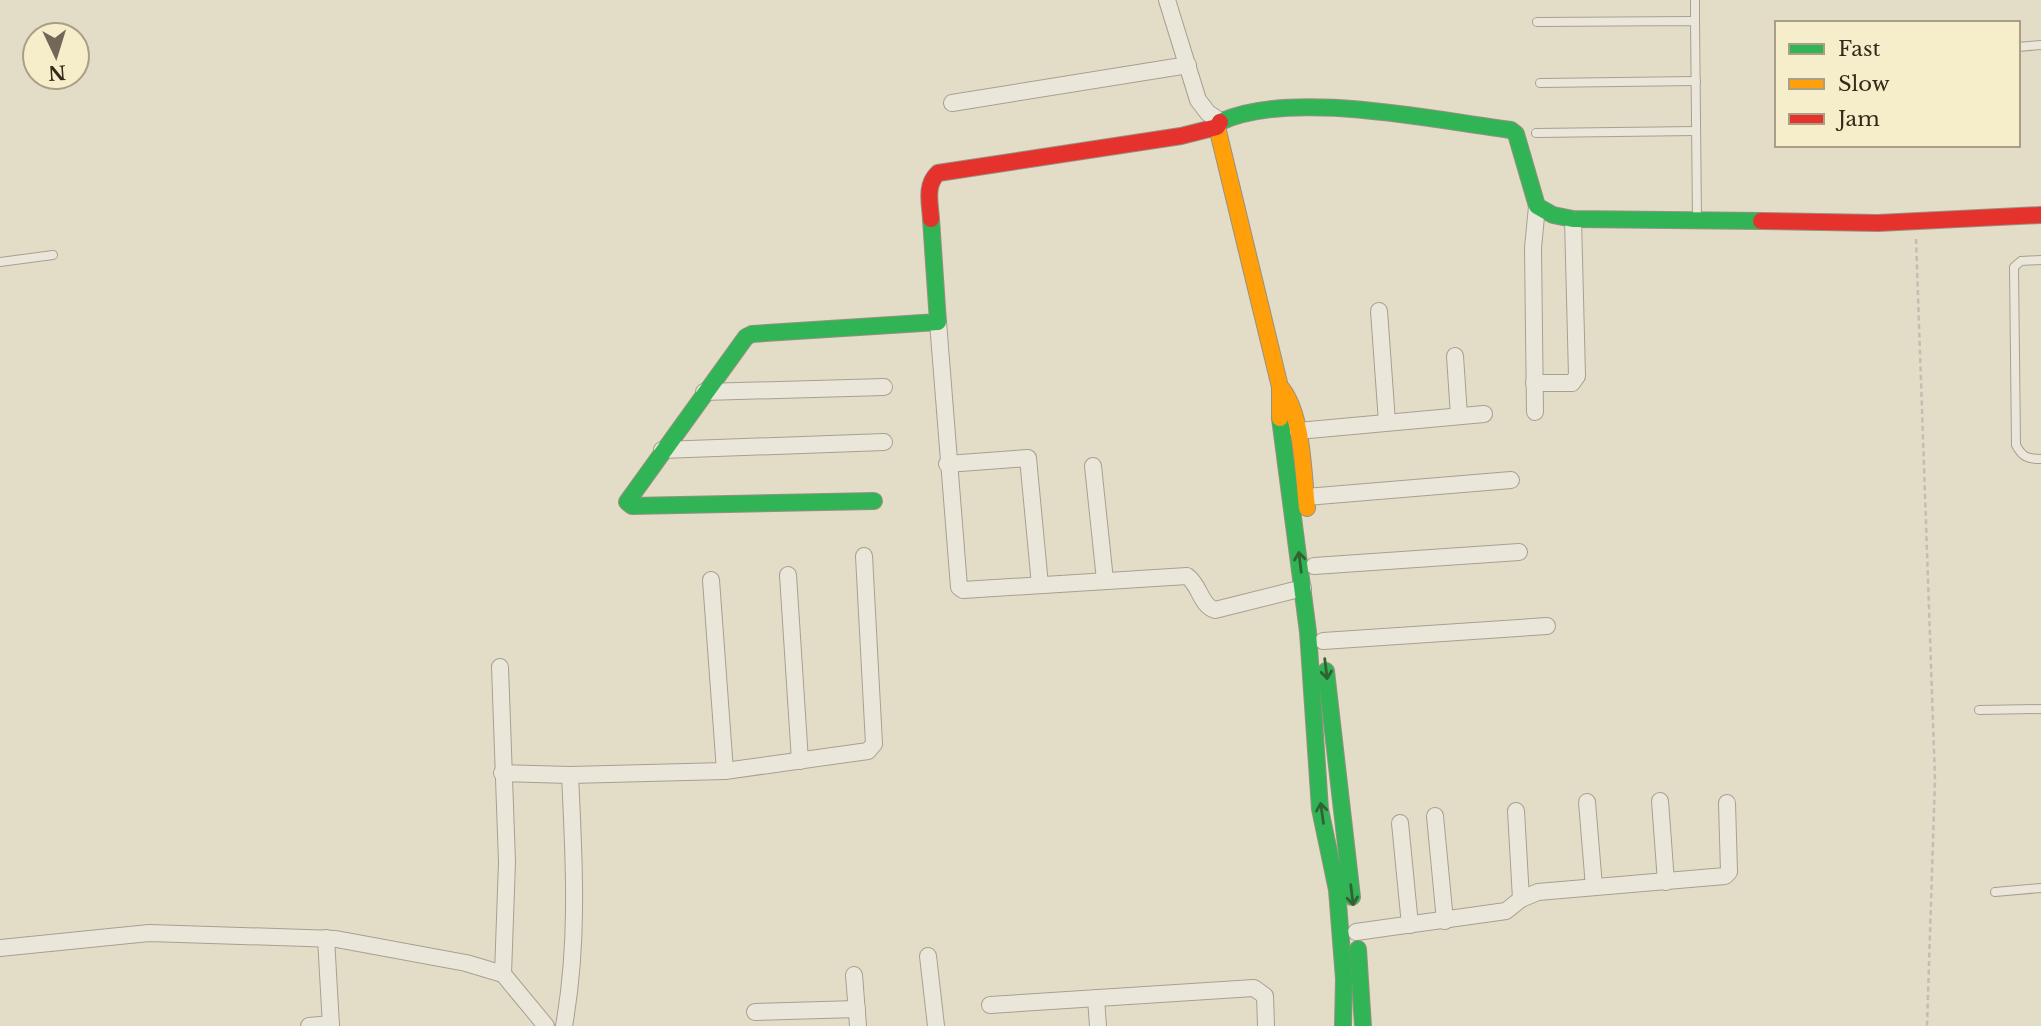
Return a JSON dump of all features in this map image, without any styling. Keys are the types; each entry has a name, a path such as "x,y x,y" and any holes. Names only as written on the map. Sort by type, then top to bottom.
{"street":[{"path":"1167,0 1198,100 1219,124 1280,387 1280,437 1303,588 1321,809 1337,890 1344,979 1343,1026"},
{"path":"952,103 1188,65"},
{"path":"1303,588 1215,610 1206,606 1192,579 1187,576 962,590 959,587 947,464 930,179 938,173 1181,136 1269,108 1313,106 1502,127 1516,134 1537,206 1533,248 1535,412"},
{"path":"1537,206 1553,215 1573,219 1915,222 2041,215"},
{"path":"1534,383 1572,383 1577,376 1573,219"},
{"path":"1379,311 1387,422"},
{"path":"874,501 632,506 627,502 741,342 752,334 938,322"},
{"path":"1455,356 1459,416"},
{"path":"704,392 884,387"},
{"path":"1280,387 1290,399 1298,431 1356,932 1363,1026"},
{"path":"1298,431 1484,414"},
{"path":"662,450 884,442"},
{"path":"947,464 1028,458 1040,585"},
{"path":"1093,466 1105,580"},
{"path":"1306,497 1511,480"},
{"path":"1314,566 1519,552"},
{"path":"502,773 569,775 725,771 867,751 874,744 864,556"},
{"path":"788,575 800,761"},
{"path":"711,580 725,771"},
{"path":"1323,642 1548,626"},
{"path":"500,667 507,862 503,974"},
{"path":"564,1026 572,985 576,904 569,775"},
{"path":"1660,801 1666,881"},
{"path":"1587,802 1594,887"},
{"path":"1356,932 1506,911 1521,899 1538,892 1728,874 1727,803"},
{"path":"1516,811 1521,899"},
{"path":"1435,816 1445,921"},
{"path":"1399,823 1410,925"},
{"path":"0,948 149,933 326,938 466,963 503,974 546,1026"},
{"path":"309,1026 331,1025 326,938"},
{"path":"928,956 936,1026"},
{"path":"854,975 858,1026"},
{"path":"990,1005 1254,988 1265,996 1266,1026"},
{"path":"1097,998 1098,1026"},
{"path":"755,1012 857,1009"}],"lane":[{"path":"1695,0 1697,219"},
{"path":"1537,22 1695,21"},
{"path":"2020,47 2041,45"},
{"path":"1540,83 1696,81"},
{"path":"1536,133 1696,131"},
{"path":"0,262 53,254"},
{"path":"2041,260 2021,261 2014,267 2016,444 2021,454 2030,459 2041,459"},
{"path":"1979,710 2041,709"},
{"path":"1994,892 2041,888"}],"path":[{"path":"1915,222 1935,779 1927,1026"}],"traffic: fast":[{"path":"1220,122 1250,112 1322,107 1403,114 1511,130 1516,134 1537,206 1553,215 1573,219 1761,221"},
{"path":"874,501 632,506 627,502 746,337 752,334 938,322 931,219"},
{"path":"1280,418 1308,632 1320,809 1337,890 1344,979 1343,1026"},
{"path":"1326,671 1352,897"},
{"path":"1358,949 1363,1026"}],"traffic: slow":[{"path":"1217,127 1280,387 1280,418"},
{"path":"1282,389 1289,400 1298,430 1307,508"}],"traffic: jam":[{"path":"931,219 930,189 938,173 1181,136 1217,127 1220,122"},
{"path":"1761,221 1878,223 2041,215"}]}
